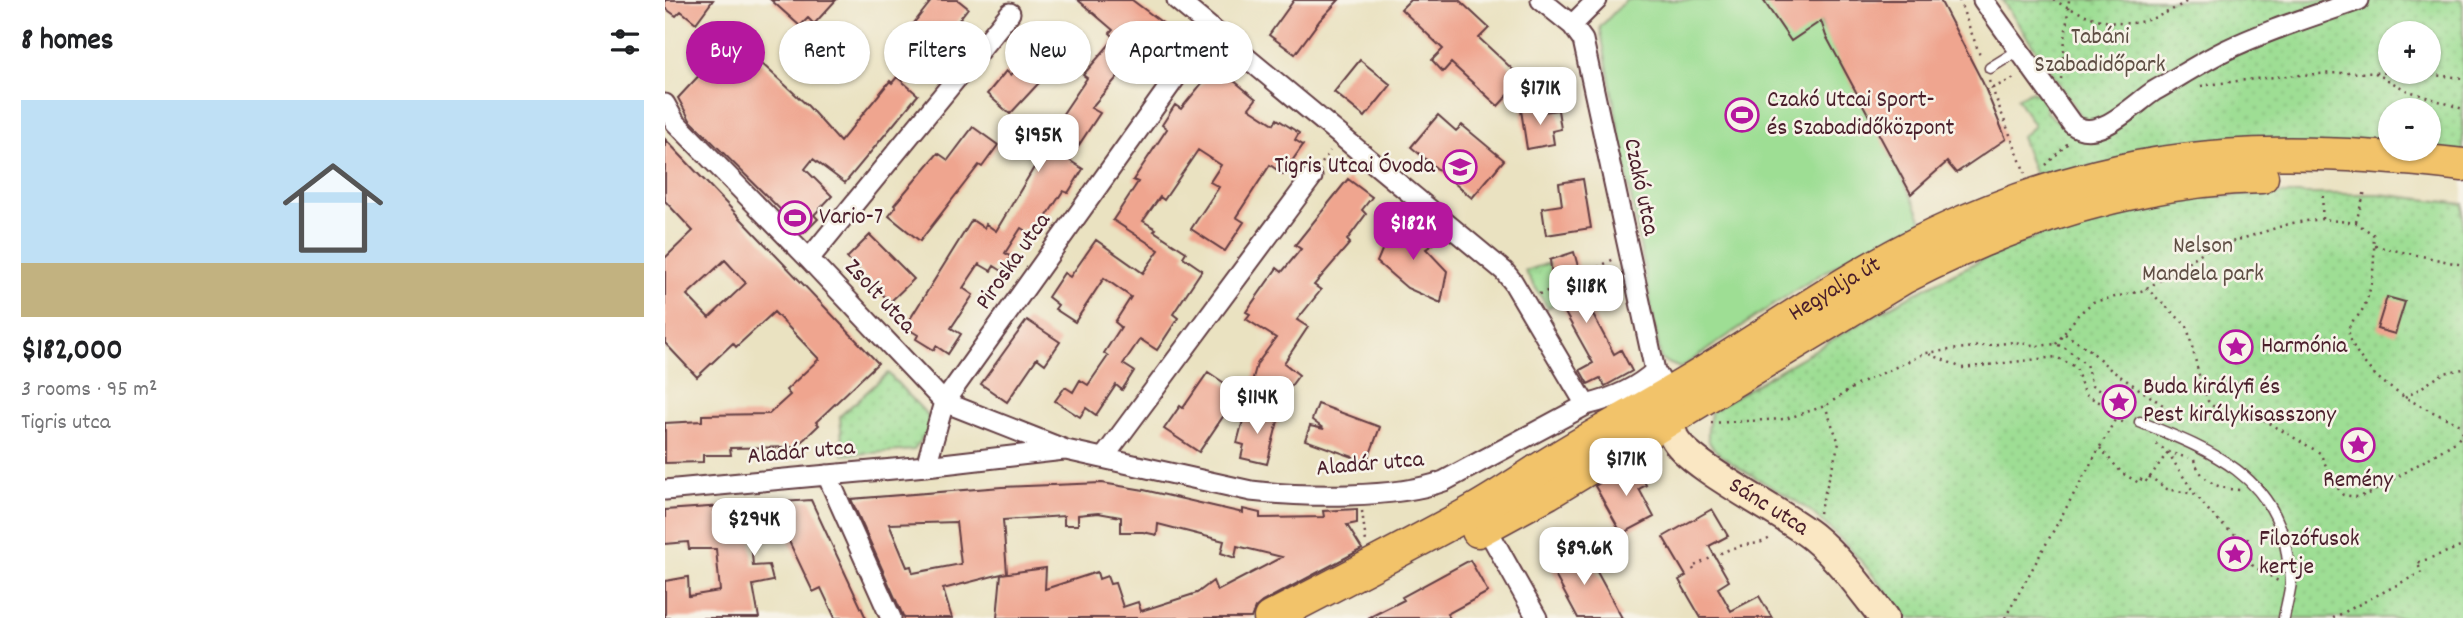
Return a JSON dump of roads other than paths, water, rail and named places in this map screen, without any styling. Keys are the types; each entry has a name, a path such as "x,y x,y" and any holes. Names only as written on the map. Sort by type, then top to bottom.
{"main road":[{"name":"Hegyalja út","path":"1270,618 1477,509 1844,286 1936,234 2041,192 2099,175 2164,163 2247,155 2357,156 2463,165"},
{"name":"Hegyalja út","path":"1310,618 1548,493 1664,395 1947,255 2049,215 2101,199 2192,182 2238,177 2349,177 2463,186"}],"street":[{"path":"1177,0 1503,271 1513,282 1585,405"},
{"path":"1541,0 1572,25 1597,0"},
{"path":"1983,0 2072,124 2089,132 2224,51 2359,0"},
{"path":"809,259 1010,13"},
{"name":"Czakó utca","path":"1572,25 1583,40 1664,395"},
{"name":"Piroska utca","path":"926,466 944,402 1171,84"},
{"name":"Zsolt utca","path":"665,104 670,122 809,259 944,402"},
{"path":"1104,457 1312,177"},
{"name":"Aladár utca","path":"944,402 1066,450 1278,495 1426,488 1444,481 1585,405 1608,400 1644,382 1664,395"},
{"name":"Sánc utca","path":"1664,395 1675,439 1700,463 1802,529 1834,555 1884,618"},
{"name":"Aladár utca","path":"665,490 1066,450"},
{"path":"827,475 891,618"},
{"path":"1486,527 1537,618"}],"lane":[{"path":"1987,69 2019,50"},
{"path":"2140,422 2210,453 2242,474 2270,504 2283,533 2291,581 2284,618"}],"place":[{"name":"Czakó Utcai Sport- és Szabadidőközpont","path":"1742,115"},
{"name":"Tigris Utcai Óvoda","path":"1460,167"},
{"name":"Vario-7","path":"795,218"},
{"name":"Harmónia","path":"2236,347"},
{"name":"Buda királyfi és Pest királykisasszony","path":"2119,402"},
{"name":"Remény","path":"2358,445"},
{"name":"Filozófusok kertje","path":"2235,554"}],"park label":[{"name":"Tabáni Szabadidőpark","path":"2100,52"},
{"name":"Nelson Mandela park","path":"2203,261"}]}
